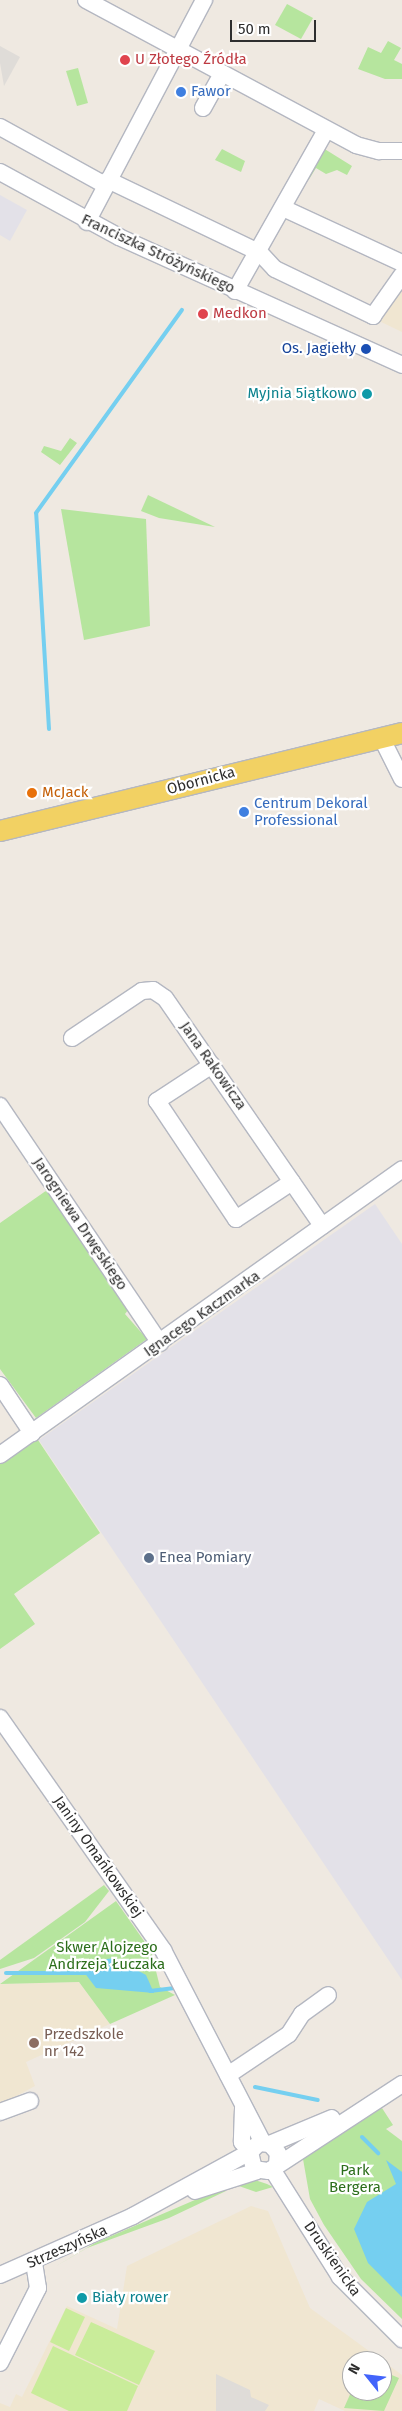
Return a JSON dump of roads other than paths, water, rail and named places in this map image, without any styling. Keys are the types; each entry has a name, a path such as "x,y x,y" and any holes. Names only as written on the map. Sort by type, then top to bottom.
{"main road":[{"name":"Obornicka","path":"0,831 381,737 402,734"}],"street":[{"path":"86,0 326,130 368,149 402,151"},
{"path":"87,222 204,0"},
{"path":"203,108 222,74"},
{"path":"0,127 107,183 257,252 275,269 373,316 402,275"},
{"path":"235,291 326,130"},
{"name":"Franciszka Stróżyńskiego","path":"0,172 87,222 235,291 402,365"},
{"path":"283,208 402,263"},
{"path":"381,737 402,779"},
{"name":"Jana Rakowicza","path":"72,1038 142,991 153,990 165,998 322,1226"},
{"path":"212,1065 157,1101 236,1219 292,1182"},
{"name":"Jarogniewa Drwęskiego","path":"0,1106 160,1343"},
{"name":"Ignacego Kaczmarka","path":"0,1455 402,1170"},
{"path":"0,1385 32,1433"},
{"name":"Janiny Omańkowskiej","path":"0,1718 163,1950 228,2075 243,2108 242,2142 261,2146"},
{"path":"228,2075 289,2034 302,2014 328,1995"},
{"name":"Strzeszyńska","path":"133,2216 269,2168 402,2084"},
{"name":"Strzeszyńska","path":"0,2274 34,2263 133,2216 261,2146 382,2096"},
{"path":"0,2112 30,2101"},
{"path":"261,2146 278,2153 269,2168 250,2163 261,2146"},
{"name":"Druskienicka","path":"269,2168 340,2277 402,2339"},
{"path":"0,2363 38,2288 34,2263"}],"water":[{"path":"115,1958 146,1975 154,1993 96,1988 84,1972 99,1960"},
{"path":"386,2160 402,2172 402,2297 368,2263 354,2229 367,2202 396,2184"}],"waterway":[{"path":"49,729 36,513 182,310"},
{"path":"6,1973 88,1973"},
{"path":"150,1991 175,1988"},
{"path":"255,2087 318,2100"},
{"path":"362,2137 378,2153"}],"place":[{"name":"U Złotego Źródła","path":"125,60"},
{"name":"Fawor","path":"181,92"},
{"name":"Medkon","path":"203,314"},
{"name":"Os. Jagiełły","path":"366,349"},
{"name":"Myjnia 5iątkowo","path":"367,394"},
{"name":"McJack","path":"32,793"},
{"name":"Centrum Dekoral Professional","path":"244,812"},
{"name":"Enea Pomiary","path":"149,1558"},
{"name":"Przedszkole nr 142","path":"34,2043"},
{"name":"Biały rower","path":"82,2298"}],"park label":[{"name":"Skwer Alojzego Andrzeja Łuczaka","path":"107,1956"},
{"name":"Park Bergera","path":"355,2178"}]}
